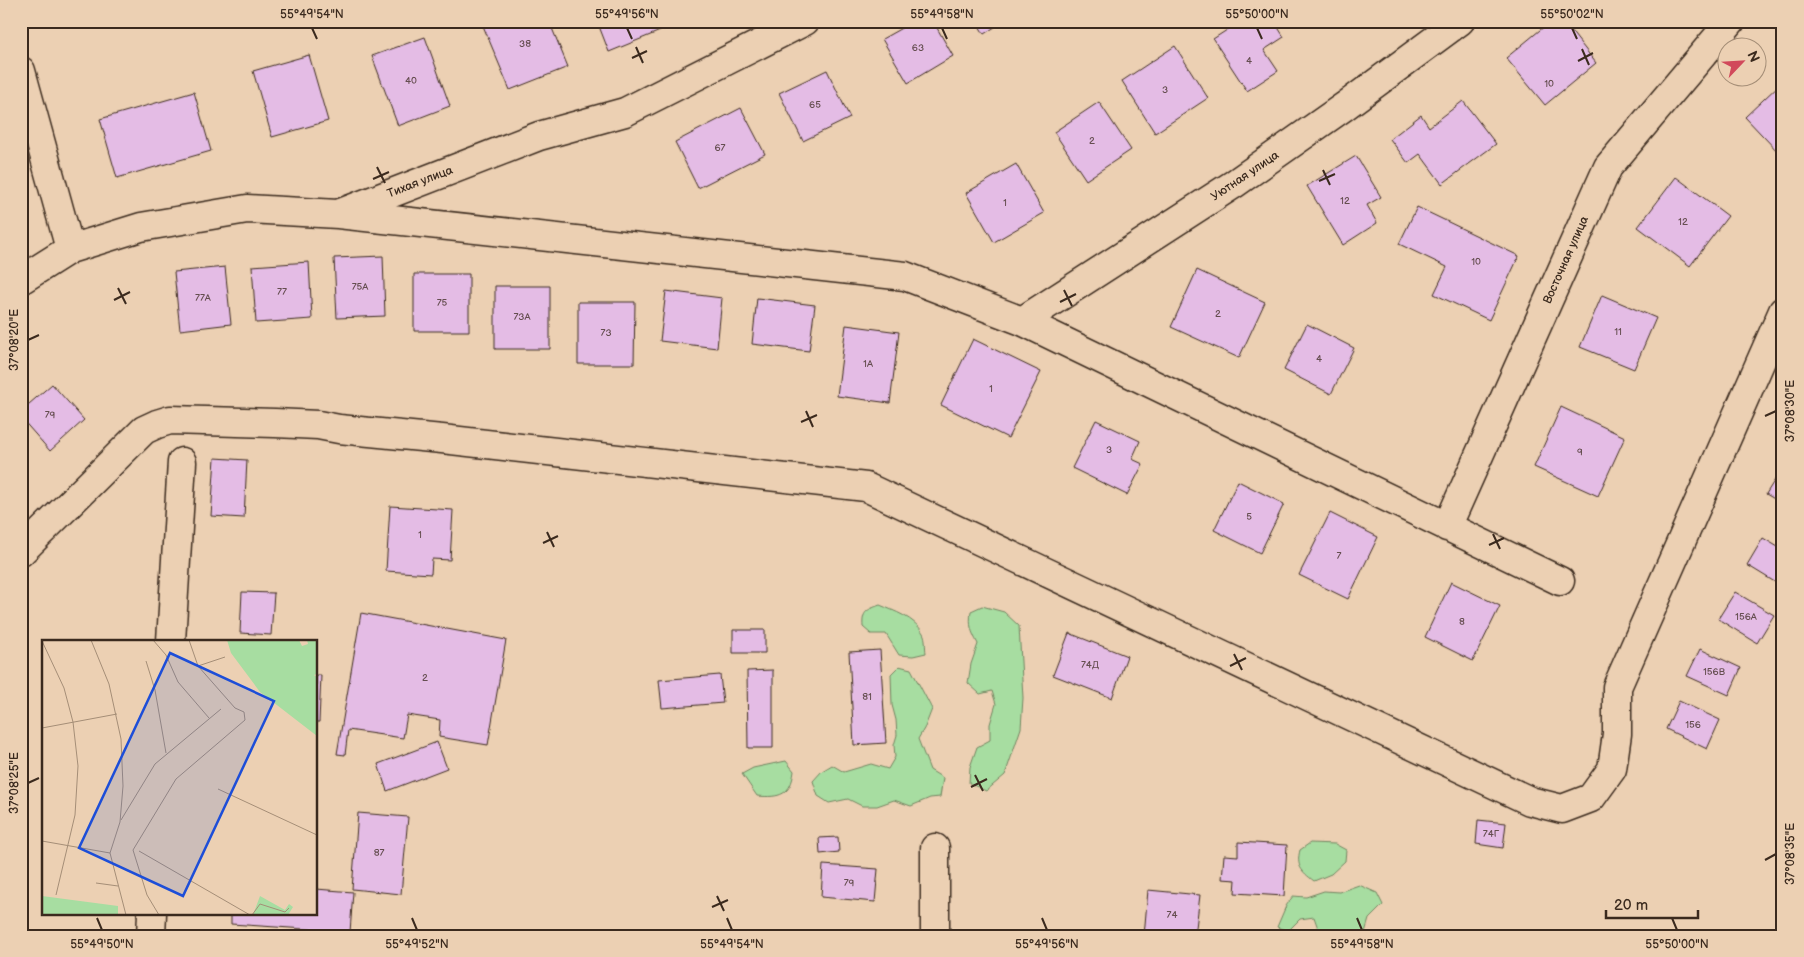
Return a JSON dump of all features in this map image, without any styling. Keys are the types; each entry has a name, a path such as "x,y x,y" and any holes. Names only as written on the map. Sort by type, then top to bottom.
{"street":[{"name":"Тихая улица","path":"21,280 70,249 141,227 247,209 338,214 539,136 625,112 805,21"},
{"name":"Уютная улица","path":"1022,321 1234,184 1345,106 1460,21"},
{"name":"Восточная улица","path":"1447,526 1608,167 1731,21"},
{"path":"21,71 70,249"},
{"path":"338,214 905,276 1022,321 1560,581"},
{"path":"21,552 144,430 170,420 274,422 318,425 339,429 366,430 866,487 1530,801 1562,809 1591,798 1612,769 1617,734 1617,687 1783,311"},
{"path":"170,640 182,462"},
{"path":"934,848 935,936"},
{"path":"151,936 152,914"}],"green space":[{"path":"880,605 915,623 925,637 926,653 913,656 899,655 886,634 871,634 863,627 863,618 866,612"},
{"path":"982,606 1004,612 1019,626 1023,698 1021,728 1005,775 986,791 969,783 970,767 977,747 990,740 990,724 996,704 992,691 980,694 968,683 971,664 978,644 971,628 971,611"},
{"path":"899,666 911,669 932,709 918,739 930,770 943,778 940,797 930,798 911,806 894,800 877,806 862,806 848,799 829,803 818,796 813,781 822,771 832,765 844,772 871,764 888,769 895,757 894,745 897,735 892,705 891,674"},
{"path":"786,761 794,771 787,790 778,795 757,796 742,774 753,768"},
{"path":"1310,843 1335,844 1346,850 1345,861 1331,874 1314,881 1303,871 1299,864 1300,850"},
{"path":"1359,885 1377,893 1383,905 1369,919 1364,936 1320,934 1314,917 1300,919 1288,931 1277,927 1286,906 1293,896 1306,897 1324,891 1339,892"}],"building":[{"path":"481,21 549,21 568,67 510,90"},
{"path":"597,21 662,21 665,29 609,52"},
{"path":"914,21 933,21 953,56 908,83 882,39"},
{"path":"976,21 1004,21 984,34"},
{"path":"1241,21 1274,21 1284,37 1264,50 1278,71 1247,91 1213,39"},
{"path":"1551,21 1563,21 1596,63 1545,105 1506,58"},
{"path":"425,37 450,106 398,126 372,56"},
{"path":"1175,46 1208,98 1155,133 1122,81"},
{"path":"309,55 328,121 272,137 253,71"},
{"path":"827,70 850,118 803,141 779,93"},
{"path":"1781,83 1783,85 1783,151 1780,154 1745,117"},
{"path":"194,92 211,151 117,178 100,119"},
{"path":"1463,101 1496,144 1442,184 1420,154 1408,163 1390,139 1421,115 1429,127"},
{"path":"1099,102 1131,150 1086,180 1054,132"},
{"path":"741,108 765,154 698,188 675,142"},
{"path":"1356,156 1381,197 1367,205 1377,223 1343,245 1307,186"},
{"path":"1016,164 1044,213 994,242 966,193"},
{"path":"1676,177 1728,216 1690,266 1638,227"},
{"path":"1417,207 1519,256 1489,320 1434,294 1447,267 1399,244"},
{"path":"383,256 385,316 337,318 334,258"},
{"path":"309,262 312,319 256,323 252,266"},
{"path":"225,267 231,324 180,330 174,272"},
{"path":"1197,270 1265,302 1239,358 1171,327"},
{"path":"414,274 469,274 469,331 414,331"},
{"path":"495,286 550,286 550,349 495,349"},
{"path":"666,291 722,298 717,348 660,341"},
{"path":"1602,295 1656,318 1634,369 1580,347"},
{"path":"757,298 815,305 809,351 752,344"},
{"path":"578,302 635,302 634,364 578,364"},
{"path":"1307,324 1354,348 1331,394 1284,370"},
{"path":"846,325 899,332 890,403 837,396"},
{"path":"973,339 1041,372 1008,438 941,405"},
{"path":"52,384 84,420 50,451 21,418 21,411"},
{"path":"1561,407 1625,437 1598,496 1534,467"},
{"path":"1096,420 1140,441 1132,459 1143,464 1127,495 1072,468"},
{"path":"215,458 247,460 244,518 211,516"},
{"path":"1783,467 1783,504 1766,494"},
{"path":"1238,481 1284,504 1260,553 1214,530"},
{"path":"390,506 453,510 450,560 432,559 431,574 386,571"},
{"path":"1330,513 1378,537 1348,599 1299,575"},
{"path":"1763,538 1783,550 1783,587 1747,565"},
{"path":"1451,582 1500,606 1473,661 1425,637"},
{"path":"242,592 274,593 271,635 240,633"},
{"path":"1735,592 1774,615 1757,643 1718,619"},
{"path":"361,613 506,640 488,745 439,737 440,720 407,715 403,738 348,730 345,755 337,754"},
{"path":"733,630 765,630 765,653 733,653"},
{"path":"1069,633 1127,656 1112,698 1053,675"},
{"path":"1700,649 1741,668 1729,695 1687,676"},
{"path":"880,650 886,743 854,745 849,652"},
{"path":"773,670 773,748 748,748 747,671"},
{"path":"318,675 321,675 319,722"},
{"path":"720,675 723,703 662,708 659,680"},
{"path":"1679,701 1720,720 1707,749 1666,729"},
{"path":"437,742 447,768 387,791 378,764"},
{"path":"358,813 408,817 401,894 352,889"},
{"path":"1478,820 1506,823 1503,848 1476,844"},
{"path":"838,837 839,852 820,854 819,838"},
{"path":"1238,842 1287,845 1284,896 1235,893 1236,880 1222,879 1224,855 1238,856"},
{"path":"823,865 878,869 875,902 821,897"},
{"path":"318,889 353,892 350,932 231,924 231,914 318,914"},
{"path":"1148,890 1200,895 1195,936 1144,936"},
{"path":"199,934 249,934 249,936 199,936"}]}
